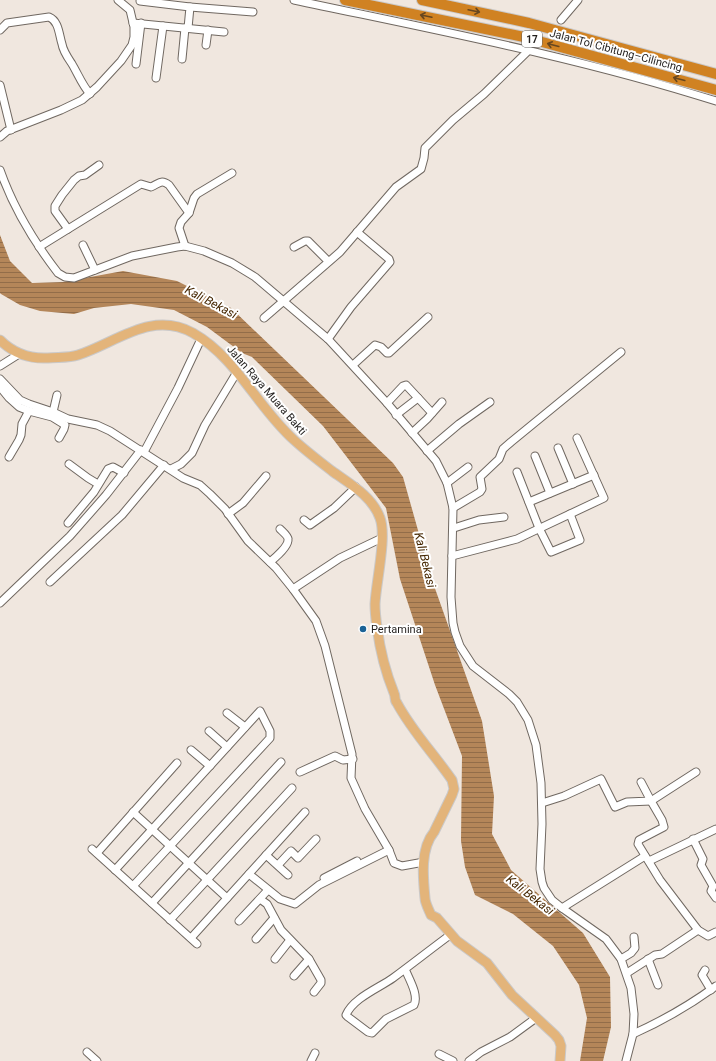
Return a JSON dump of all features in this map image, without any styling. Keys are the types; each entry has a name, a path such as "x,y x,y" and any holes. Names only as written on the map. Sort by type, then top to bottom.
{"highway":[{"name":"Jalan Tol Cibitung–Cilincing","path":"345,0 524,37 716,90"},
{"name":"Jalan Tol Cibitung–Cilincing","path":"422,0 529,23 716,74"}],"main road":[{"name":"Jalan Raya Muara Bakti","path":"0,340 19,354 37,358 68,357 78,355 128,333 152,326 175,327 190,332 201,338 219,353 237,372 287,434 331,470 356,488 372,503 380,516 383,530 375,605 378,636 385,669 395,695 395,700 409,722 452,780 454,789 434,832 429,838 424,862 424,899 431,915 437,918 450,935 487,963 512,995 559,1040 562,1051 560,1061"}],"street":[{"path":"118,0 130,10 137,23 136,64"},
{"path":"294,0 529,50 656,82 716,101"},
{"path":"561,20 578,0"},
{"path":"140,1 253,12"},
{"path":"182,59 190,7"},
{"path":"0,30 7,23 49,17 52,18 58,29 62,46 90,94"},
{"path":"137,23 224,32"},
{"path":"0,136 11,130 66,108 90,94 113,70 129,50 137,23"},
{"path":"156,78 163,26"},
{"path":"206,45 208,30"},
{"path":"264,318 340,252 396,188 421,169 424,158 424,148 453,120 484,94 529,50"},
{"path":"0,85 11,130"},
{"path":"68,229 55,211 55,206 74,180 79,176 85,175 99,165"},
{"path":"0,170 14,203 39,246 61,276 74,278 140,254 170,247 185,246 212,254 245,270 328,339 387,403 436,461 447,483 453,508 454,528 451,597 455,632 460,646 473,666 509,694 517,702 528,720 539,761 542,803 540,874 544,888 562,908 606,939 621,959 627,973 633,1000 634,1014 633,1034 626,1061"},
{"path":"185,246 179,228 181,222 189,212 194,198 197,194 232,173"},
{"path":"39,246 142,184 151,187 163,181 165,182 169,185 189,212"},
{"path":"328,339 351,307 389,264 389,259 357,232"},
{"path":"294,247 308,241 328,261"},
{"path":"83,245 95,270"},
{"path":"353,365 364,357 375,345 381,347 389,353 428,317"},
{"path":"0,603 70,536 106,496 143,451 178,388 201,338"},
{"path":"453,508 480,492 482,489 480,477 499,459 503,450 511,442 621,352"},
{"path":"0,366 19,354"},
{"path":"50,582 122,515 168,467 181,464 192,453 204,425 237,372"},
{"path":"0,379 20,400 53,412 66,422"},
{"path":"387,403 404,385 407,386 432,414"},
{"path":"0,387 14,403 29,411 66,422 97,425 143,451 183,478 200,485 222,505 248,541 270,562 316,621 325,646 353,759 351,778 365,809 388,848 394,862 398,865 408,866 424,862"},
{"path":"53,412 57,395"},
{"path":"396,415 418,398"},
{"path":"412,433 442,402"},
{"path":"427,451 459,424 490,402"},
{"path":"9,457 19,440 22,426 29,411"},
{"path":"60,438 66,422"},
{"path":"452,556 516,539 604,498 577,438"},
{"path":"558,448 573,484"},
{"path":"535,456 550,493"},
{"path":"68,464 98,484"},
{"path":"68,523 94,492 109,468 113,467 124,473"},
{"path":"447,483 468,467"},
{"path":"517,472 539,528 551,552 580,540 570,514"},
{"path":"529,502 594,475"},
{"path":"228,514 243,503 266,476"},
{"path":"304,520 308,524 312,523 334,508 356,488"},
{"path":"454,528 479,520 504,517"},
{"path":"270,562 288,542 286,535 280,529"},
{"path":"293,590 340,558 382,538"},
{"path":"115,870 260,711 270,731 270,738 170,848 133,886"},
{"path":"227,712 245,727"},
{"path":"209,732 227,747"},
{"path":"191,750 210,766"},
{"path":"300,772 335,756 343,760 353,759"},
{"path":"152,903 281,762"},
{"path":"177,764 132,814 94,851 197,944"},
{"path":"542,803 564,796 601,779 615,807 627,802 652,801 696,772"},
{"path":"641,782 662,820 664,827 638,841 639,846 660,880 698,930 708,936 716,932"},
{"path":"170,920 292,788"},
{"path":"190,938 305,812"},
{"path":"132,814 226,899"},
{"path":"562,908 647,858 716,829"},
{"path":"278,865 291,851 298,858 316,838"},
{"path":"693,839 704,860 701,866 714,886 711,891 716,898"},
{"path":"249,874 268,890 286,902 353,865 388,848"},
{"path":"266,855 288,874"},
{"path":"239,921 268,890"},
{"path":"260,899 267,904 280,930 309,959 321,980 321,983 314,992"},
{"path":"256,939 274,918"},
{"path":"627,973 655,955 662,954 698,930"},
{"path":"405,969 415,995 416,1000 414,1005 386,1019 372,1033 368,1032 346,1015 356,1002 405,969 450,935"},
{"path":"621,959 631,953 635,948 634,936"},
{"path":"275,959 290,940"},
{"path":"294,976 309,959"},
{"path":"648,960 658,984"},
{"path":"633,1034 656,1024 713,988 702,975 706,970"},
{"path":"469,1061 481,1052 510,1037 536,1018"},
{"path":"86,1052 97,1061"},
{"path":"311,1061 315,1053"},
{"path":"439,1054 453,1061"}],"water":[{"name":"Kali Bekasi","path":"0,235 10,261 32,283 63,282 123,271 177,281 231,308 393,463 403,477 432,580 482,721 494,796 492,834 511,870 583,933 610,977 611,1027 603,1061 580,1061 587,1018 579,985 553,946 513,914 475,895 465,867 461,841 462,756 435,685 400,579 386,508 323,426 252,357 242,353 207,327 174,310 131,304 94,308 74,314 40,311 20,305 1,294"}],"place":[{"name":"Pertamina","path":"363,629"}]}
